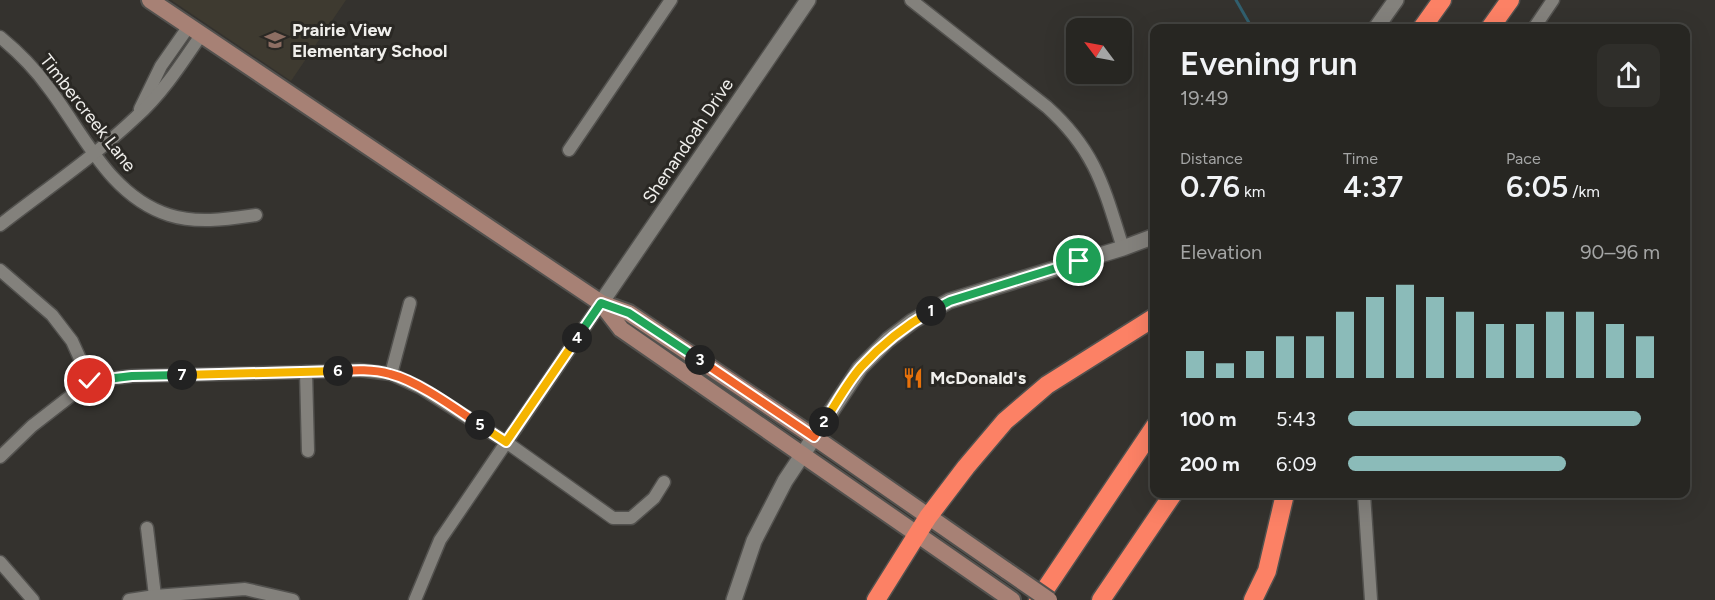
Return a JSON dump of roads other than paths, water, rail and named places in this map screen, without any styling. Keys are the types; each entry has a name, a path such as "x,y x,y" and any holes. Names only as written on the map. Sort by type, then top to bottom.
{"highway":[{"path":"1425,24 1442,0"},
{"path":"1493,24 1509,0"},
{"path":"876,600 928,517 1005,421 1047,385 1150,320"},
{"path":"1038,600 1150,433"},
{"path":"1101,600 1170,498"},
{"path":"1253,600 1267,571 1283,498"}],"main road":[{"path":"150,0 601,303 629,313 814,437 1049,600"},
{"path":"601,303 621,329 1012,600"}],"street":[{"path":"568,150 671,0"},
{"name":"Shenandoah Drive","path":"601,303 808,0"},
{"path":"911,0 1065,123 1091,159 1100,178 1123,248"},
{"path":"1379,24 1396,0"},
{"path":"1537,24 1553,0"},
{"path":"0,225 94,154 136,118 161,66 195,31"},
{"name":"Timbercreek Lane","path":"0,37 48,86 94,154 122,187 145,205 170,215 196,220 218,220 256,215"},
{"path":"734,600 754,541 785,481 860,368 888,340 913,321 950,301 1150,238"},
{"path":"0,270 52,315 72,342 90,381"},
{"path":"391,374 410,303"},
{"path":"415,600 440,540 601,303"},
{"path":"0,457 32,426 90,381 132,376 359,370 391,374 421,388 506,442 613,518 631,518 654,498 664,482"},
{"path":"306,372 308,452"},
{"path":"1364,498 1371,600"},
{"path":"147,528 155,596"},
{"path":"0,562 33,600"},
{"path":"129,600 245,589 293,600"}],"waterway":[{"path":"1236,0 1250,24"}],"place":[{"name":"Prairie View Elementary School","path":"275,40"},
{"name":"McDonald's","path":"913,378"}]}
